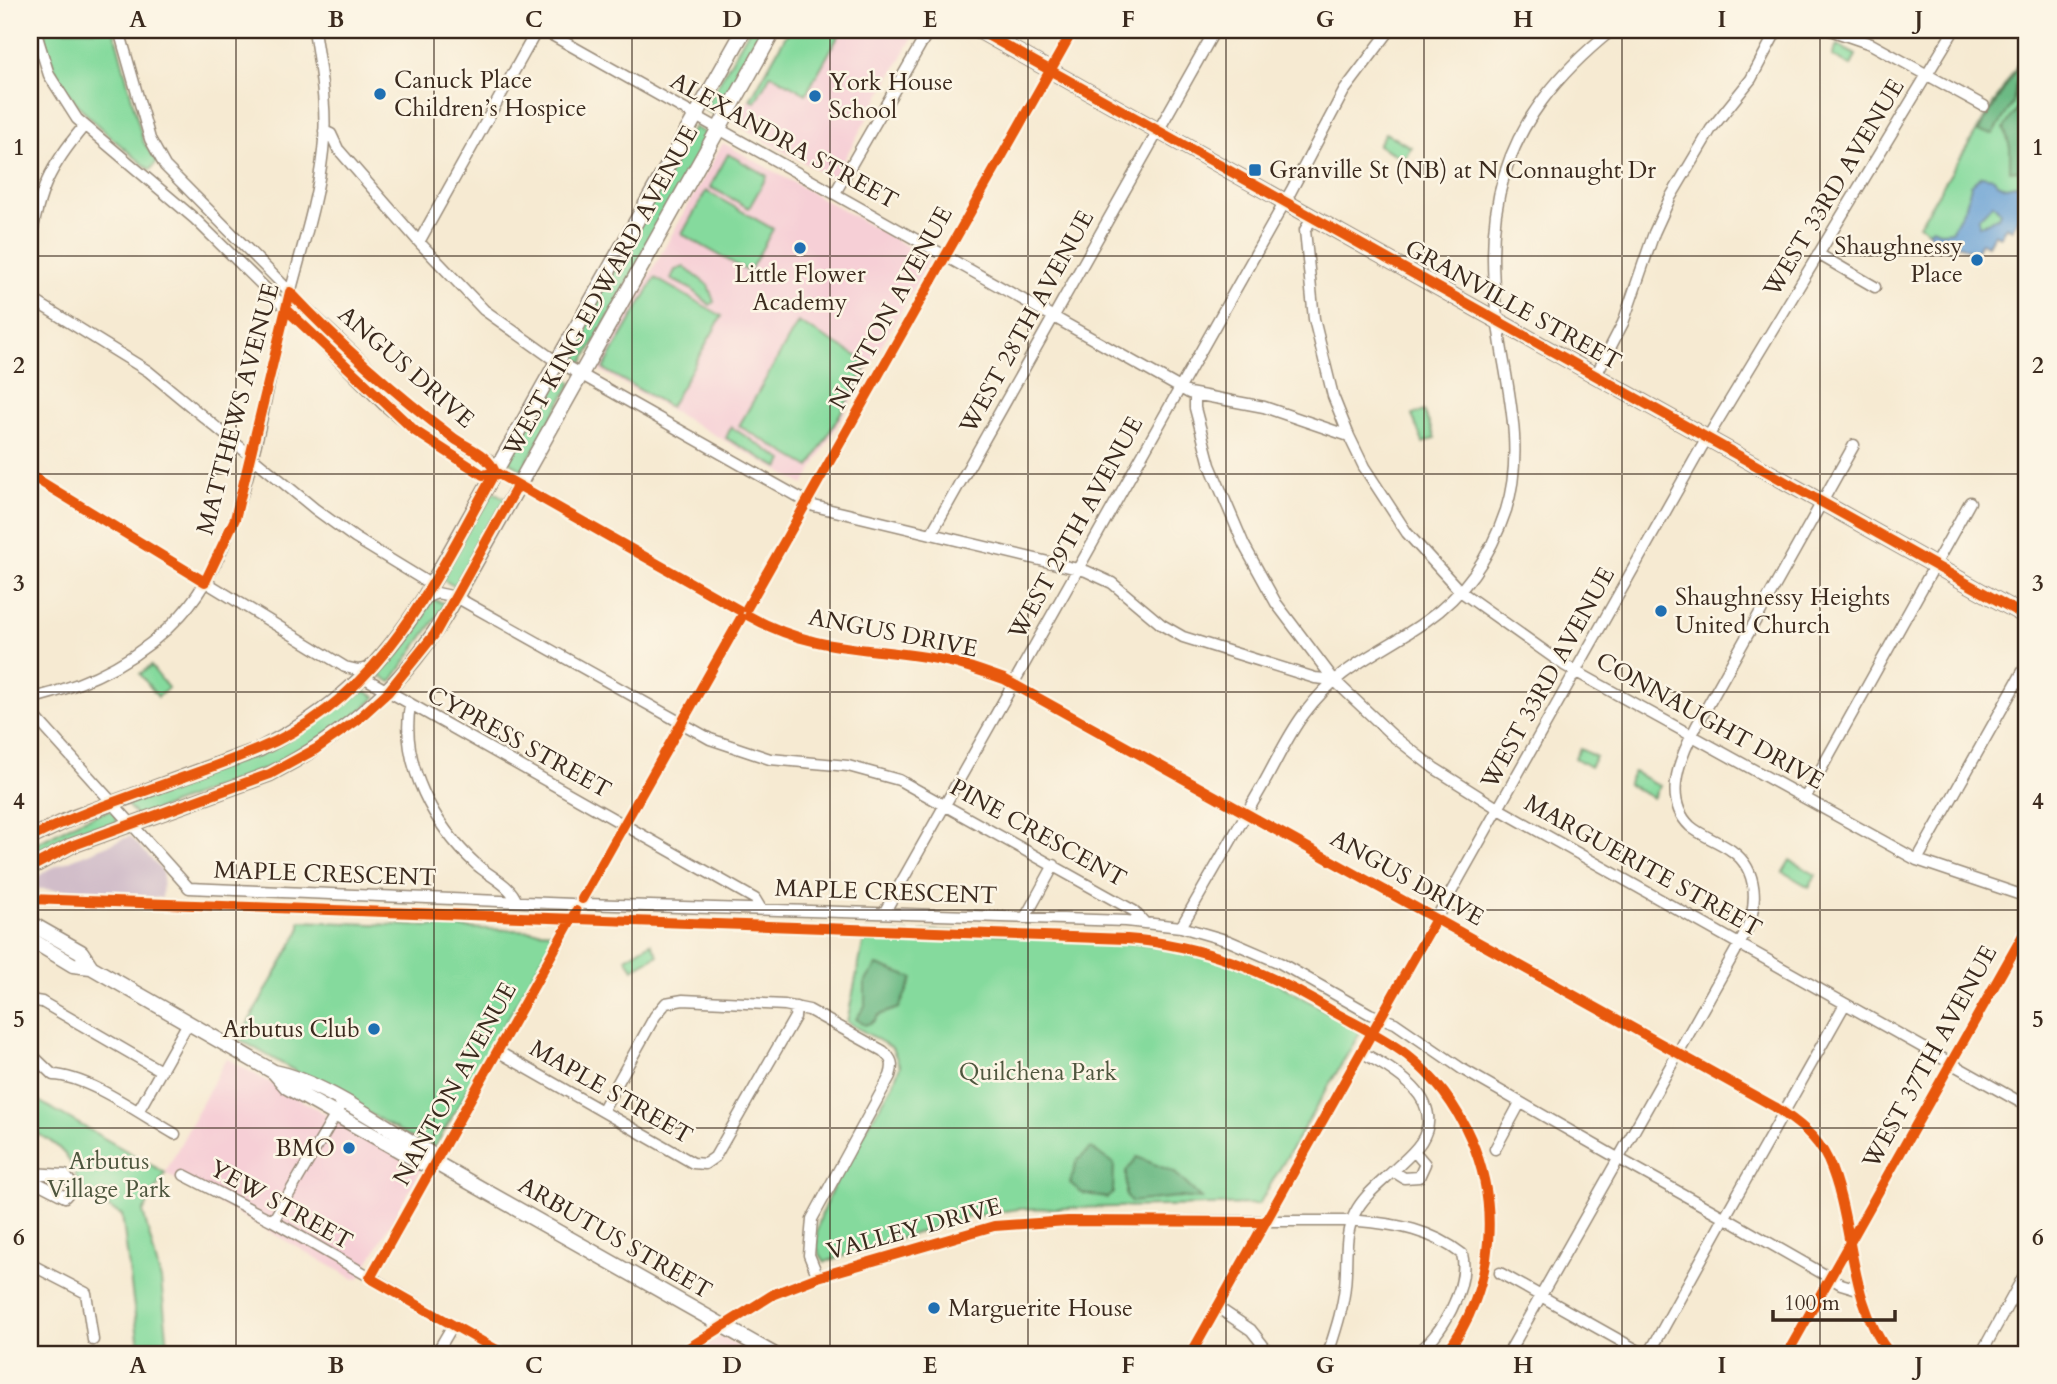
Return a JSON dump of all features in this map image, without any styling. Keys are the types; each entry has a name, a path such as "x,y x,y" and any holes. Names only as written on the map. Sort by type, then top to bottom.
{"highway":[{"name":"GRANVILLE STREET","path":"978,30 2027,617"}],"main road":[{"name":"WEST KING EDWARD AVENUE","path":"30,838 111,803 260,749 299,728 347,693 390,650 428,592 744,30"},
{"name":"WEST KING EDWARD AVENUE","path":"30,868 71,846 270,774 340,733 388,692 423,651 456,597 774,30"},
{"name":"ARBUTUS STREET","path":"30,923 81,952 91,967"},
{"name":"ARBUTUS STREET","path":"30,939 73,965 91,967 274,1072 287,1087 339,1108 422,1163 434,1162 773,1354"}],"street":[{"name":"ANGUS DRIVE","path":"35,30 49,75 65,104 84,126 151,179 415,431 483,475 495,472"},
{"name":"ANGUS DRIVE","path":"119,30 150,139 165,166 290,292 395,392 465,446 491,461 495,472 768,626 809,641 843,649 940,659 1013,684 1678,1053 1801,1125 1828,1160 1861,1290 1877,1334 1890,1354"},
{"name":"MATTHEWS AVENUE","path":"30,699 88,681 152,642 181,615 205,582 235,519 319,176 324,131 321,74 314,30"},
{"path":"419,242 537,30"},
{"name":"ALEXANDRA STREET","path":"543,30 1179,388 1195,395 1264,407 1349,436"},
{"path":"835,193 929,30"},
{"name":"NANTON AVENUE","path":"370,1278 1073,30"},
{"name":"WEST 28TH AVENUE","path":"931,534 1215,30"},
{"path":"1285,201 1344,91 1390,30"},
{"path":"1181,927 1303,715 1334,680 1365,656 1426,622 1460,591 1487,554 1507,508 1514,466 1514,428 1491,254 1492,231 1506,165 1526,123 1553,83 1612,30"},
{"path":"1656,30 1714,30"},
{"path":"1596,375 1623,323 1650,244 1670,198 1711,129 1758,68 1777,30"},
{"path":"1830,30 1871,44 1984,106"},
{"name":"WEST 33RD AVENUE","path":"1191,1354 1707,438 1954,30"},
{"path":"30,244 41,190 52,168 84,126"},
{"path":"324,131 331,134 338,149 419,242 484,310 557,361 806,502 834,512 1077,568 1112,583 1161,625 1183,637 1315,678 1334,680"},
{"path":"151,179 165,166"},
{"name":"WEST 29TH AVENUE","path":"884,914 1285,201"},
{"name":"CONNAUGHT DRIVE","path":"1313,217 1306,230 1314,318 1334,396 1349,436 1364,467 1407,533 1460,591 1514,632 1575,671 1917,860 2027,897"},
{"path":"1818,254 1875,287"},
{"path":"30,298 148,371 251,457 428,592 456,597"},
{"name":"MARGUERITE STREET","path":"1195,395 1195,408 1210,464 1244,545 1276,603 1334,680 1393,736 1434,768 1499,809 2027,1106"},
{"path":"1508,1354 1752,918 1755,901 1745,863 1733,851 1690,825 1677,799 1679,763 1692,735 1854,445"},
{"path":"30,475 345,667 358,670 374,666"},
{"path":"1805,797 1970,502"},
{"name":"PINE CRESCENT","path":"456,597 710,739 770,759 870,771 899,780 1134,911 1144,922 1181,927 1249,948 1395,1023 1462,1069 1520,1103 1851,1289 1861,1290"},
{"path":"1917,860 2027,664"},
{"path":"345,667 350,678 347,693"},
{"name":"CYPRESS STREET","path":"363,677 755,899 761,909"},
{"path":"410,705 409,739 413,758 422,788 435,814 460,847 512,893 516,901"},
{"name":"MAPLE CRESCENT","path":"30,711 184,884 197,891 1144,922"},
{"path":"1025,918 1054,865"},
{"name":"WEST 37TH AVENUE","path":"1787,1354 2027,928"},
{"path":"30,1000 42,1002 161,1071"},
{"path":"602,1111 655,1016 666,1003 683,1000 796,1007 808,1010 841,1027 891,1058 893,1066 890,1076 811,1222 809,1255 818,1277"},
{"path":"1500,1272 1646,1354 1845,1004"},
{"name":"MAPLE STREET","path":"497,1051 693,1163 705,1164 715,1157 795,1017 796,1007"},
{"path":"139,1111 188,1023"},
{"path":"1328,1354 1345,1288 1348,1232 1352,1221 1364,1198 1414,1151 1425,1133 1428,1110 1425,1102 1405,1081 1361,1052"},
{"path":"30,1053 53,1075 67,1075 139,1111 175,1133"},
{"path":"1494,1149 1520,1103"},
{"path":"273,1221 339,1108"},
{"path":"1393,1171 1404,1178 1419,1177 1425,1164 1414,1151"},
{"path":"30,1173 65,1175 74,1187 65,1197 30,1179"},
{"name":"YEW STREET","path":"184,1175 273,1221 504,1354"},
{"path":"1265,1222 1352,1221 1396,1224 1436,1237 1462,1254 1464,1269 1456,1296 1425,1348 1415,1354"},
{"name":"VALLEY DRIVE","path":"679,1354 774,1294 818,1277 994,1226 1021,1222 1265,1222"},
{"path":"30,1264 86,1293 93,1340"},
{"path":"1981,1354 2027,1270"},
{"path":"1217,1307 1251,1330 1270,1354"},
{"path":"436,1354 453,1325"}],"shaded area":[{"name":"York House School","path":"788,30 917,30 833,179 735,124"},
{"path":"723,143 930,259 804,485 597,369"},
{"path":"130,836 163,872 162,898 30,888 30,882 49,869"},
{"path":"226,1058 422,1168 360,1278 354,1279 165,1173"},
{"path":"718,1337 725,1338 750,1354 692,1354"}],"green space":[{"path":"44,30 114,30 143,141 157,162 150,170 98,125 68,92 57,74"},
{"path":"749,30 769,30 720,118 704,109"},
{"path":"789,30 842,30 806,94 771,74 755,102 750,100"},
{"path":"1837,45 1856,55 1851,66 1832,56"},
{"path":"2027,49 2027,222 2019,217 2012,229 2006,226 2000,237 1994,234 1988,245 1981,242 1975,254 1952,241 1948,245 1932,237 1932,234 1919,225"},
{"path":"2027,52 2027,68 2016,84 2013,103 1993,134 1978,132"},
{"path":"2022,102 2027,102 2027,169 2010,171 2010,147 2004,128"},
{"path":"694,127 710,136 582,364 566,354"},
{"path":"1385,133 1411,147 1404,159 1378,145"},
{"path":"728,154 767,176 749,208 710,187"},
{"path":"706,191 773,229 749,272 682,234"},
{"path":"684,267 708,285 714,302 710,305 693,290 671,279 675,270"},
{"path":"655,278 722,316 670,407 603,369"},
{"path":"798,322 869,363 810,467 739,426"},
{"path":"556,372 572,382 522,470 507,460"},
{"path":"1424,411 1435,438 1423,443 1412,415"},
{"path":"731,427 783,460 779,468 726,438"},
{"path":"490,490 506,499 456,587 440,578"},
{"path":"429,598 446,604 391,682 375,673"},
{"path":"151,666 168,688 158,697 140,674"},
{"path":"359,688 376,697 354,717 286,761 138,817 125,803 249,757"},
{"path":"1580,749 1596,757 1590,767 1575,758"},
{"path":"1634,772 1660,786 1653,798 1627,784"},
{"path":"109,810 115,814 116,823 30,863 30,847 79,821"},
{"path":"1790,860 1816,875 1809,887 1783,872"},
{"name":"Arbutus Club","path":"300,921 557,932 435,1147 428,1147 239,1039 300,930"},
{"name":"Quilchena Park","path":"939,931 1100,938 1198,953 1258,972 1361,1031 1259,1204 1018,1209 967,1217 825,1262 816,1241 821,1217 838,1179 893,1084 900,1066 892,1048 847,1022 864,939"},
{"path":"651,943 658,955 633,969 626,958"},
{"path":"877,965 913,978 899,1008 879,1015 873,1022 865,1025 856,1019 865,1006 865,982"},
{"name":"Arbutus Village Park","path":"30,1096 165,1173 143,1212 161,1280 169,1354 140,1354 122,1215 78,1191 70,1161 49,1140 30,1131"},
{"path":"1091,1148 1114,1164 1113,1193 1107,1198 1082,1193 1070,1183 1077,1161"},
{"path":"1137,1157 1174,1172 1202,1199 1177,1197 1131,1202 1126,1196 1126,1172"}],"water":[{"path":"1981,176 1994,178 1997,183 2006,187 2027,182 2027,222 2019,217 2012,229 2006,226 2000,237 1994,234 1988,245 1981,242 1975,254 1952,241 1948,245 1932,237 1928,231 1932,228 1942,232 1951,231 1966,206 1971,185","holes":["1993,204 2000,212 1998,217 1979,226 1979,217"]}],"cycle path":[{"path":"978,30 2027,617"},
{"path":"747,608 1073,30"},
{"path":"290,292 370,369 455,439 483,457 495,472 739,610"},
{"path":"30,475 205,582 235,519 290,292"},
{"path":"286,309 415,431 483,475 495,472"},
{"path":"30,838 114,802 258,749 301,727 339,700 371,668 400,633 450,554 495,472"},
{"path":"30,874 33,866 71,846 270,774 316,749 356,721 388,692 434,635 518,485"},
{"path":"749,616 773,628 819,642 946,661 1004,679 1775,1107 1812,1136 1828,1160 1837,1184 1866,1309 1876,1333 1890,1354"},
{"path":"582,899 741,618"},
{"path":"30,899 1127,939 1156,942 1209,954 1285,985 1390,1043 1427,1073 1459,1115 1480,1163 1486,1189 1488,1242 1484,1272 1475,1301 1462,1329 1445,1354"},
{"path":"504,1354 370,1278 576,911"},
{"path":"1191,1354 1436,919"},
{"path":"1787,1354 2027,928"},
{"path":"679,1354 774,1294 818,1277 994,1226 1068,1221 1265,1222"}],"place":[{"name":"Canuck Place Children’s Hospice","path":"380,94"},
{"name":"York House School","path":"815,96"},
{"name":"Granville St (NB) at N Connaught Dr","path":"1255,170"},
{"name":"Little Flower Academy","path":"800,248"},
{"name":"Shaughnessy Place","path":"1977,260"},
{"name":"Shaughnessy Heights United Church","path":"1661,611"},
{"name":"Arbutus Club","path":"374,1029"},
{"name":"BMO","path":"349,1148"},
{"name":"Marguerite House","path":"934,1308"}]}
